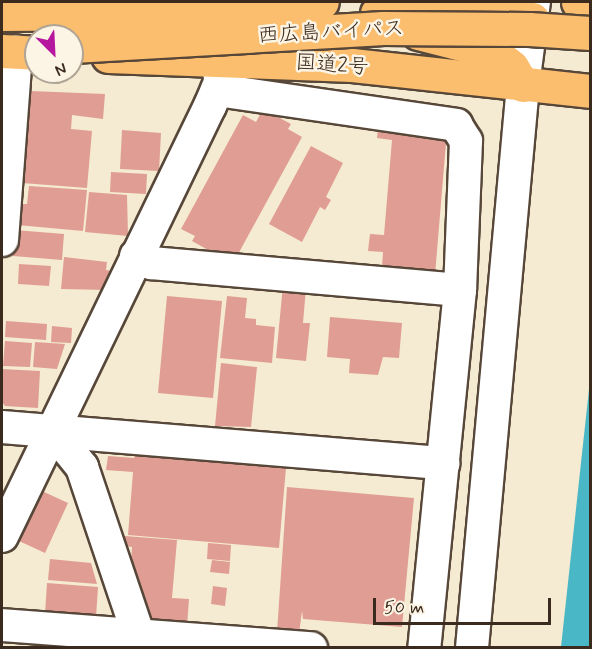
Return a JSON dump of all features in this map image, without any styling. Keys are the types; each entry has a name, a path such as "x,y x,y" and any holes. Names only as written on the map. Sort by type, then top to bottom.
{"highway":[{"name":"西広島バイパス","path":"13,9 133,13 330,8"},
{"path":"330,8 488,12 533,10 585,18"},
{"path":"330,8 493,52 512,67 523,85"},
{"name":"西広島バイパス","path":"84,45 383,28 495,28 585,18"},
{"name":"国道2号","path":"84,56 218,75 352,65 577,89"}],"street":[{"path":"472,648 523,85 533,10"},
{"path":"2,233 18,49"},
{"path":"2,536 136,256 218,75 456,125 466,141 460,290 424,648"},
{"path":"136,256 151,263 460,290"},
{"path":"2,427 444,463"},
{"path":"52,430 82,467 137,640"},
{"path":"2,625 137,640 311,648"}],"water":[{"path":"590,380 590,647 561,647"}],"building":[{"path":"30,91 105,94 103,119 72,115 71,129 92,131 87,188 22,183"},
{"path":"263,109 291,124 288,129 302,137 236,258 222,251 219,256 192,241 195,236 181,229 243,115 256,122"},
{"path":"378,129 447,131 435,275 382,267 383,252 368,251 370,234 384,235 392,140 377,138"},
{"path":"122,130 161,133 159,171 120,169"},
{"path":"311,146 343,163 326,197 331,200 325,210 320,207 302,242 269,224"},
{"path":"111,172 147,174 146,194 110,192"},
{"path":"29,186 87,190 83,231 17,225 19,204 27,204"},
{"path":"89,192 127,195 128,236 85,232"},
{"path":"15,230 64,234 62,260 13,256"},
{"path":"64,257 107,262 106,270 112,271 108,290 61,289"},
{"path":"19,264 51,266 49,286 18,284"},
{"path":"283,285 306,288 303,323 310,323 306,361 276,358"},
{"path":"167,296 222,301 213,398 158,393"},
{"path":"227,296 247,298 245,318 256,319 256,325 275,327 272,363 220,358"},
{"path":"330,317 402,323 399,358 383,357 378,375 349,373 350,359 327,357"},
{"path":"6,321 47,324 46,340 5,337"},
{"path":"52,326 72,328 71,343 51,342"},
{"path":"5,341 32,343 30,367 3,366"},
{"path":"35,342 65,344 57,369 33,367"},
{"path":"221,363 257,367 251,427 215,426"},
{"path":"2,369 40,371 38,408 5,406 2,402"},
{"path":"135,455 286,468 279,548 128,535 133,472 106,470 108,456 134,458"},
{"path":"287,487 414,498 402,627 303,619 302,611 299,634 277,632"},
{"path":"42,491 68,503 45,553 19,541"},
{"path":"125,536 177,540 172,598 189,599 187,626 153,623 143,616 137,597 138,581 130,575 132,547 124,546"},
{"path":"208,543 231,545 230,561 207,559"},
{"path":"50,559 91,563 97,584 48,580"},
{"path":"212,560 230,562 229,574 210,572"},
{"path":"47,583 98,587 96,618 45,614"},
{"path":"213,586 227,588 225,606 211,604"}]}
